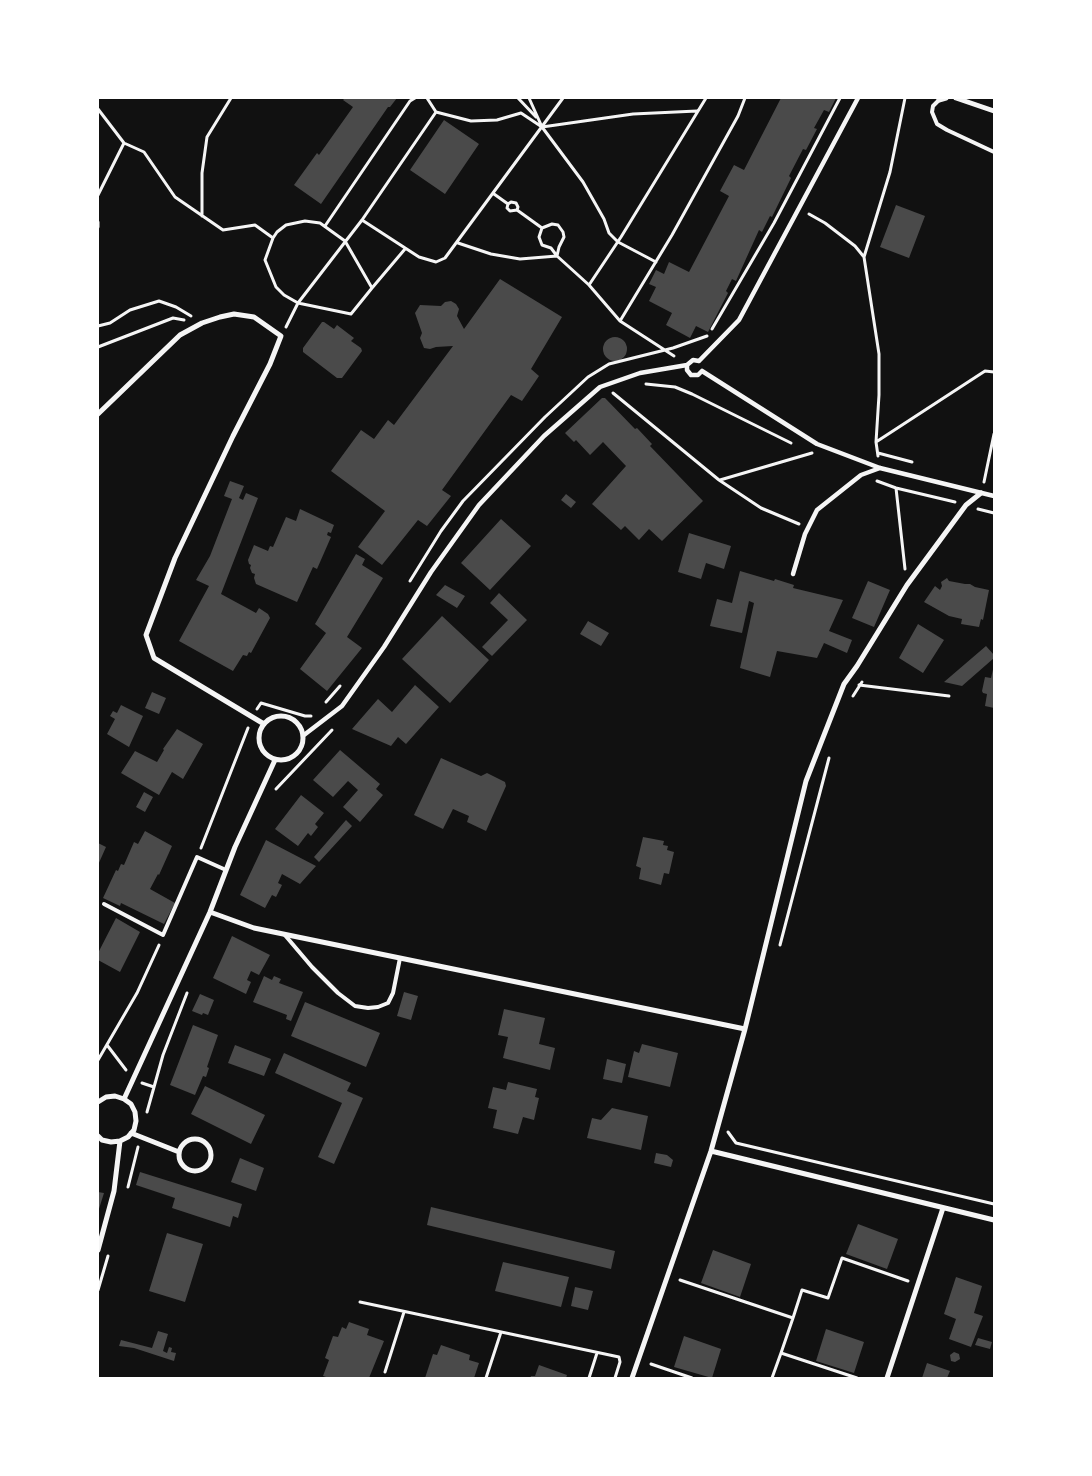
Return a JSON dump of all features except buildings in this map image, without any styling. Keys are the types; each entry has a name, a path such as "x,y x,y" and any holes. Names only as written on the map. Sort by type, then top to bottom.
{"street":[{"path":"699,361 739,320 858,98"},
{"path":"939,100 946,98"},
{"path":"956,98 994,111"},
{"path":"98,414 180,335 202,323 234,314 254,317 281,336 270,364 233,436 175,558 146,636 154,658 264,724"},
{"path":"304,735 342,706 384,647 431,572 479,505 544,436 600,387 640,373 687,365 693,360 699,361"},
{"path":"699,361 702,371"},
{"path":"687,365 687,370 691,375 698,375 702,371"},
{"path":"702,371 817,444 880,468 994,496"},
{"path":"793,574 805,534 817,510 861,475 880,468"},
{"path":"632,1378 711,1151 745,1030 806,782 844,684 907,585 966,505 981,493"},
{"path":"278,716 287,716 295,720 301,727 304,735 303,744 299,752 292,758 284,760 275,760 267,756 259,741 260,732 264,724 270,718 278,716"},
{"path":"124,1099 210,912 235,847 275,760"},
{"path":"210,912 254,928 745,1030"},
{"path":"98,1102 106,1097 115,1096 124,1099 131,1104 135,1112 136,1121 128,1137 120,1141 102,1140 98,1136"},
{"path":"131,1133 178,1152"},
{"path":"198,1139 207,1144 211,1159 209,1164 201,1170 191,1171 182,1166 178,1152 184,1143 198,1139"},
{"path":"98,1250 114,1191 120,1141"},
{"path":"711,1151 994,1220"},
{"path":"887,1378 943,1208"}],"lane":[{"path":"939,100 933,106 932,112 937,124 994,152"},
{"path":"104,904 163,935 197,857 226,870"},
{"path":"284,934 312,967 338,993 355,1006 368,1008 388,1003 393,993 400,958"}],"path":[{"path":"202,216 202,173 207,137 231,98"},
{"path":"325,226 410,101 415,98"},
{"path":"426,98 436,112 471,121 498,120 521,112 542,127 633,114 697,111"},
{"path":"518,98 539,119"},
{"path":"529,98 542,127 583,182 604,219 609,233 618,242 656,262"},
{"path":"362,220 419,257 436,262 445,258 458,243 563,98"},
{"path":"588,285 618,242 706,98"},
{"path":"620,321 656,262 738,116 745,98"},
{"path":"557,256 564,237 561,228 552,224 542,228 539,237 542,245 550,248 557,256 588,285 620,321 664,350 707,336 765,240 840,98"},
{"path":"880,468 876,442 879,354 864,257 890,172 905,98"},
{"path":"98,109 124,143 144,152 175,197 223,230 255,225 273,238"},
{"path":"281,336 298,303 362,220 436,112"},
{"path":"98,195 124,143"},
{"path":"494,194 508,204"},
{"path":"508,204 511,202 516,203 517,210"},
{"path":"508,204 507,208 510,211 517,210 542,228"},
{"path":"799,208 824,223 855,246 864,257"},
{"path":"372,288 345,241 320,223 305,221 286,225 273,238 265,260 276,287 284,295 298,303 351,314 405,249"},
{"path":"98,222 98,227"},
{"path":"458,243 491,254 520,259 557,256"},
{"path":"98,326 110,323 130,310 159,302 176,307 202,323"},
{"path":"98,347 173,318 202,323"},
{"path":"876,442 985,370 994,372"},
{"path":"642,384 675,387 795,445"},
{"path":"606,394 619,390"},
{"path":"612,392 719,480 761,508 809,528"},
{"path":"981,493 994,434"},
{"path":"803,449 820,457"},
{"path":"719,480 812,453"},
{"path":"861,475 896,488 994,513"},
{"path":"896,488 907,585"},
{"path":"844,684 949,696"},
{"path":"851,700 860,685"},
{"path":"197,857 253,716"},
{"path":"272,794 338,723"},
{"path":"777,954 830,756"},
{"path":"98,1060 137,993 163,935"},
{"path":"147,1114 163,1055 188,991"},
{"path":"729,1125 728,1132 736,1143 994,1204"},
{"path":"126,1195 140,1141"},
{"path":"98,1290 109,1253"},
{"path":"772,1378 802,1290 828,1298 842,1258 908,1281"},
{"path":"680,1280 793,1318"},
{"path":"360,1302 620,1358 615,1378"},
{"path":"384,1372 404,1312"},
{"path":"486,1378 501,1332"},
{"path":"589,1378 598,1352"},
{"path":"781,1353 857,1378"},
{"path":"651,1364 692,1378"}]}
